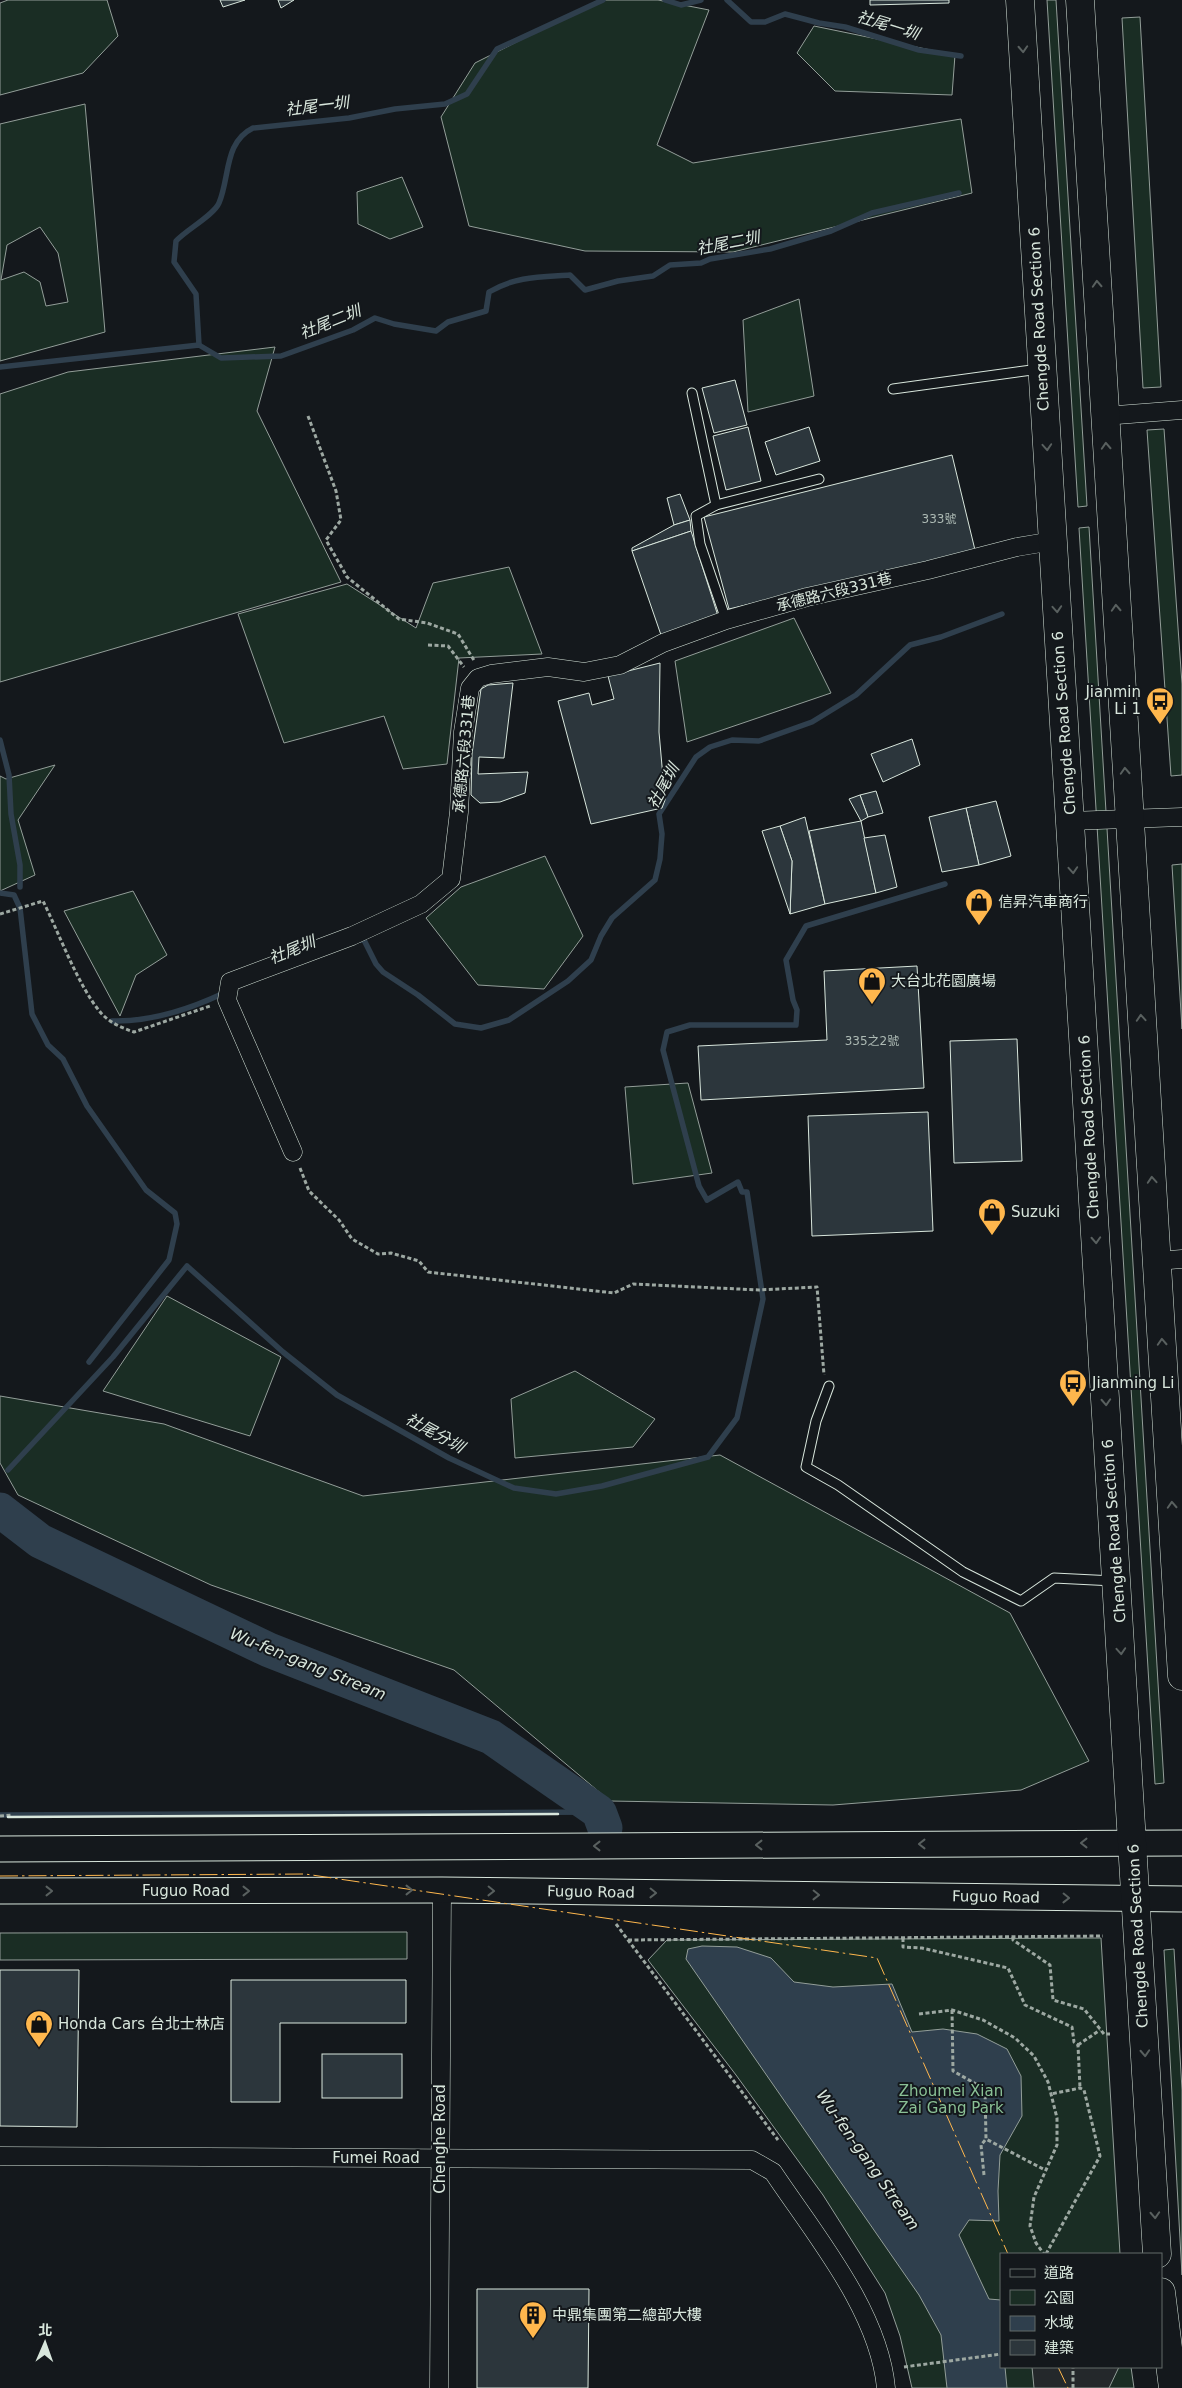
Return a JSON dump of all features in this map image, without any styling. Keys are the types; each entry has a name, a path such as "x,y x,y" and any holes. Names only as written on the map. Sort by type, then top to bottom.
{"main road":[{"name":"Chengde Road Section 6","path":"1020,0 1157,2253"},
{"path":"1080,0 1128,819 1170,1260 1182,1676"},
{"path":"1162,2301 1172,2388"}],"street":[{"path":"1104,416 1182,410"},
{"name":"承德路六段331巷","path":"227,1000 230,982 352,936 421,904 451,879 459,812 463,732 470,688 485,676 548,667 584,672 620,665 663,643 726,620 807,597 928,570 1017,547 1052,541"},
{"path":"1070,821 1182,817"},
{"path":"227,1000 293,1152"},
{"path":"0,1848 1182,1843"},
{"name":"Fuguo Road","path":"0,1892 442,1890 1182,1899"},
{"name":"Chenghe Road","path":"439,2388 442,1890"},
{"name":"Fumei Road","path":"0,2156 752,2160 773,2172 856,2296 872,2332 886,2388"}],"lane":[{"path":"893,389 1042,369"},
{"path":"692,394 716,505"},
{"path":"726,620 700,544 696,516 716,505 819,479"},
{"path":"830,1386 816,1421 806,1467 838,1485 963,1572 1021,1601 1054,1578 1117,1582"}],"path":[{"path":"308,416 336,491 341,520 326,540 347,577 399,619 427,622 458,634 485,676"},
{"path":"428,645 448,646 466,669 485,676"},
{"path":"0,914 43,901 88,994 102,1014 116,1026 134,1032 227,1000"},
{"path":"293,1152 309,1191 339,1220 352,1239 378,1254 391,1253 419,1261 428,1272 614,1293 633,1284 759,1290 817,1287 822,1373 830,1386"},
{"path":"0,1816 12,1816"},
{"path":"616,1924 778,2140"},
{"path":"628,1940 1103,1936"},
{"path":"1013,1937 1013,1940 1050,1965 1053,2000 1084,2009 1104,2034 1110,2034"},
{"path":"902,1938 903,1947 922,1948 1008,1968 1025,2005 1072,2027 1074,2042 1078,2045 1080,2088 1084,2090 1100,2156 1046,2253"},
{"path":"919,2014 952,2010 984,2020 1015,2038 1034,2056 1048,2082 1057,2118 1057,2145 1044,2170 1034,2197 1030,2226 1036,2243 1044,2253"},
{"path":"952,2010 953,2071 986,2089 986,2140 982,2145 984,2175"},
{"path":"1078,2045 1101,2030"},
{"path":"1051,2094 1080,2088"},
{"path":"986,2140 1044,2170"},
{"path":"904,2367 1000,2354"},
{"path":"1073,2368 1073,2388"}],"green space":[{"path":"8,0 107,0 118,36 83,73 0,95 0,3"},
{"path":"600,0 658,0 709,10 657,145 693,163 961,119 972,193 733,252 585,251 469,226 441,117 475,63"},
{"path":"1047,0 1056,0 1087,506 1078,507"},
{"path":"1140,17 1161,387 1143,388 1122,18"},
{"path":"814,26 955,55 952,95 835,91 797,53"},
{"path":"85,104 105,332 0,361 0,124","holes":["40,227 58,253 68,302 46,306 40,282 24,272 1,280 7,245"]},
{"path":"402,177 423,227 390,239 358,224 357,192"},
{"path":"799,299 814,396 748,412 743,320"},
{"path":"275,347 257,411 341,582 0,682 0,394 68,372"},
{"path":"1164,429 1182,684 1182,775 1171,776 1147,430"},
{"path":"1089,527 1164,1783 1155,1784 1079,528"},
{"path":"509,567 542,654 459,658 447,764 403,769 384,716 284,743 238,614 347,584 416,628 433,583"},
{"path":"794,618 831,693 687,742 675,661"},
{"path":"55,765 18,820 35,875 0,891 0,776 6,779"},
{"path":"545,856 583,936 544,989 478,985 426,918 461,887"},
{"path":"1182,864 1182,1029 1172,865"},
{"path":"133,891 167,955 136,975 120,1016 64,911"},
{"path":"688,1083 712,1173 633,1184 625,1087"},
{"path":"167,1296 281,1357 250,1436 103,1391"},
{"path":"575,1371 655,1419 633,1447 515,1458 511,1399"},
{"path":"0,1396 164,1424 363,1496 720,1455 1010,1613 1089,1761 1021,1790 833,1805 610,1801 454,1670 211,1585 18,1495 0,1463"},
{"path":"407,1932 407,1959 0,1960 0,1933"},
{"name":"Zhoumei Xian Zai Gang Park","path":"1101,1938 1120,2253 1000,2253 1000,2368 1131,2368 1134,2388 912,2388 900,2336 885,2293 823,2195 736,2075 648,1960 667,1940"},
{"path":"1174,1949 1182,2090 1182,2275 1164,1950"}],"shaded area":[{"path":"1032,2368 1119,2368 1109,2388 1034,2388"}],"water":[{"path":"702,1946 737,1947 771,1958 794,1982 833,1987 892,1984 912,2032 943,2029 977,2034 1007,2049 1021,2076 1022,2116 1000,2155 999,2221 969,2220 959,2235 989,2299 1000,2300 1000,2368 1005,2368 1007,2388 947,2388 941,2335 919,2295 686,1959 688,1949"}],"building":[{"path":"220,0 245,0 223,7"},
{"path":"278,0 294,0 281,8"},
{"path":"870,0 949,0 949,3 870,5"},
{"path":"735,380 747,425 714,433 702,388"},
{"path":"748,427 761,481 726,490 713,436"},
{"path":"809,427 820,461 776,475 765,442"},
{"path":"952,455 975,550 729,609 704,517"},
{"path":"680,494 690,520 674,525 667,498"},
{"path":"690,520 691,531 632,551 632,548 674,525"},
{"path":"691,531 718,616 661,635 632,551"},
{"path":"660,663 659,732 665,800 662,808 591,824 558,701 589,693 592,705 614,699 608,676"},
{"path":"513,683 504,758 479,757 478,774 528,772 525,793 500,802 480,803 471,795 472,754 481,689 488,685"},
{"path":"912,739 920,765 883,782 871,754"},
{"path":"876,791 883,813 868,817 860,795"},
{"path":"860,795 868,817 861,821 849,799"},
{"path":"996,801 1011,856 979,865 966,808"},
{"path":"966,808 979,865 942,872 929,817"},
{"path":"805,817 825,904 790,914 792,861 780,826"},
{"path":"861,821 876,893 825,904 809,831"},
{"path":"780,826 792,861 790,914 762,831"},
{"path":"885,835 897,887 876,893 864,838"},
{"name":"大台北花園廣場","path":"917,966 924,1088 701,1100 698,1046 827,1040 824,971"},
{"path":"1017,1039 1022,1161 954,1163 950,1041"},
{"path":"928,1112 933,1231 812,1236 808,1116"},
{"name":"Honda Cars 台北士林店","path":"0,1970 79,1970 77,2127 0,2126"},
{"path":"231,1980 406,1980 406,2023 280,2023 280,2102 231,2102"},
{"path":"322,2054 402,2054 402,2098 322,2098"},
{"name":"中鼎集團第二總部大樓","path":"477,2289 589,2289 588,2388 477,2388"}],"waterway":[{"name":"社尾一圳","path":"199,345 196,294 174,262 176,241 216,208 222,193 232,151 244,134 253,128 349,118 395,109 445,104 467,94 497,49 603,0"},
{"name":"社尾一圳","path":"665,0 681,5 701,0"},
{"name":"社尾一圳","path":"727,0 751,22 765,22 785,14 819,23 845,27 919,50 961,56"},
{"name":"社尾二圳","path":"0,367 199,345 221,358 281,356 353,330 375,318 394,324 436,331 448,322 486,311 489,292 519,280 570,275 585,290 618,281 653,276 670,265 701,263 710,259 770,249 831,231 872,213 959,193"},
{"name":"社尾圳","path":"358,940 364,940 376,964 383,972 418,995 455,1024 481,1028 509,1020 568,981 591,960 601,936 612,918 655,880 660,859 662,834 659,814 696,757 710,747 732,740 759,741 812,722 856,695 910,645 941,637 1002,614"},
{"path":"0,740 9,775 11,814 20,865 20,887"},
{"name":"社尾分圳","path":"8,1470 113,1357 187,1266 283,1352 337,1395 449,1458 514,1488 556,1494 602,1486 708,1457 737,1418 763,1299 747,1192 742,1192 738,1182 707,1200 699,1186 663,1050 667,1032 690,1025 796,1025 797,1010 793,1000 786,960 806,926 945,884"},
{"path":"0,893 14,895 20,908 32,1014 48,1045 63,1059 87,1106 146,1190 175,1213 177,1224 169,1260 89,1362"},
{"name":"社尾圳","path":"112,1021 156,1017 198,1004 224,993"},
{"name":"Wu-fen-gang Stream","path":"0,1510 40,1541 269,1650 491,1737 599,1812 605,1828"},
{"path":"0,1815 599,1812"}],"wall":[{"path":"8,1817 558,1814"}],"power":[{"path":"0,1876 305,1874 877,1958 1008,2253"},
{"path":"1058,2368 1068,2388"}],"place":[{"name":"Jianmin Li 1","path":"1160,725"},
{"name":"信昇汽車商行","path":"979,926"},
{"name":"大台北花園廣場","path":"872,1005"},
{"name":"Suzuki","path":"992,1236"},
{"name":"Jianming Li","path":"1073,1407"},
{"name":"Honda Cars 台北士林店","path":"39,2048"},
{"name":"中鼎集團第二總部大樓","path":"533,2339"}]}
